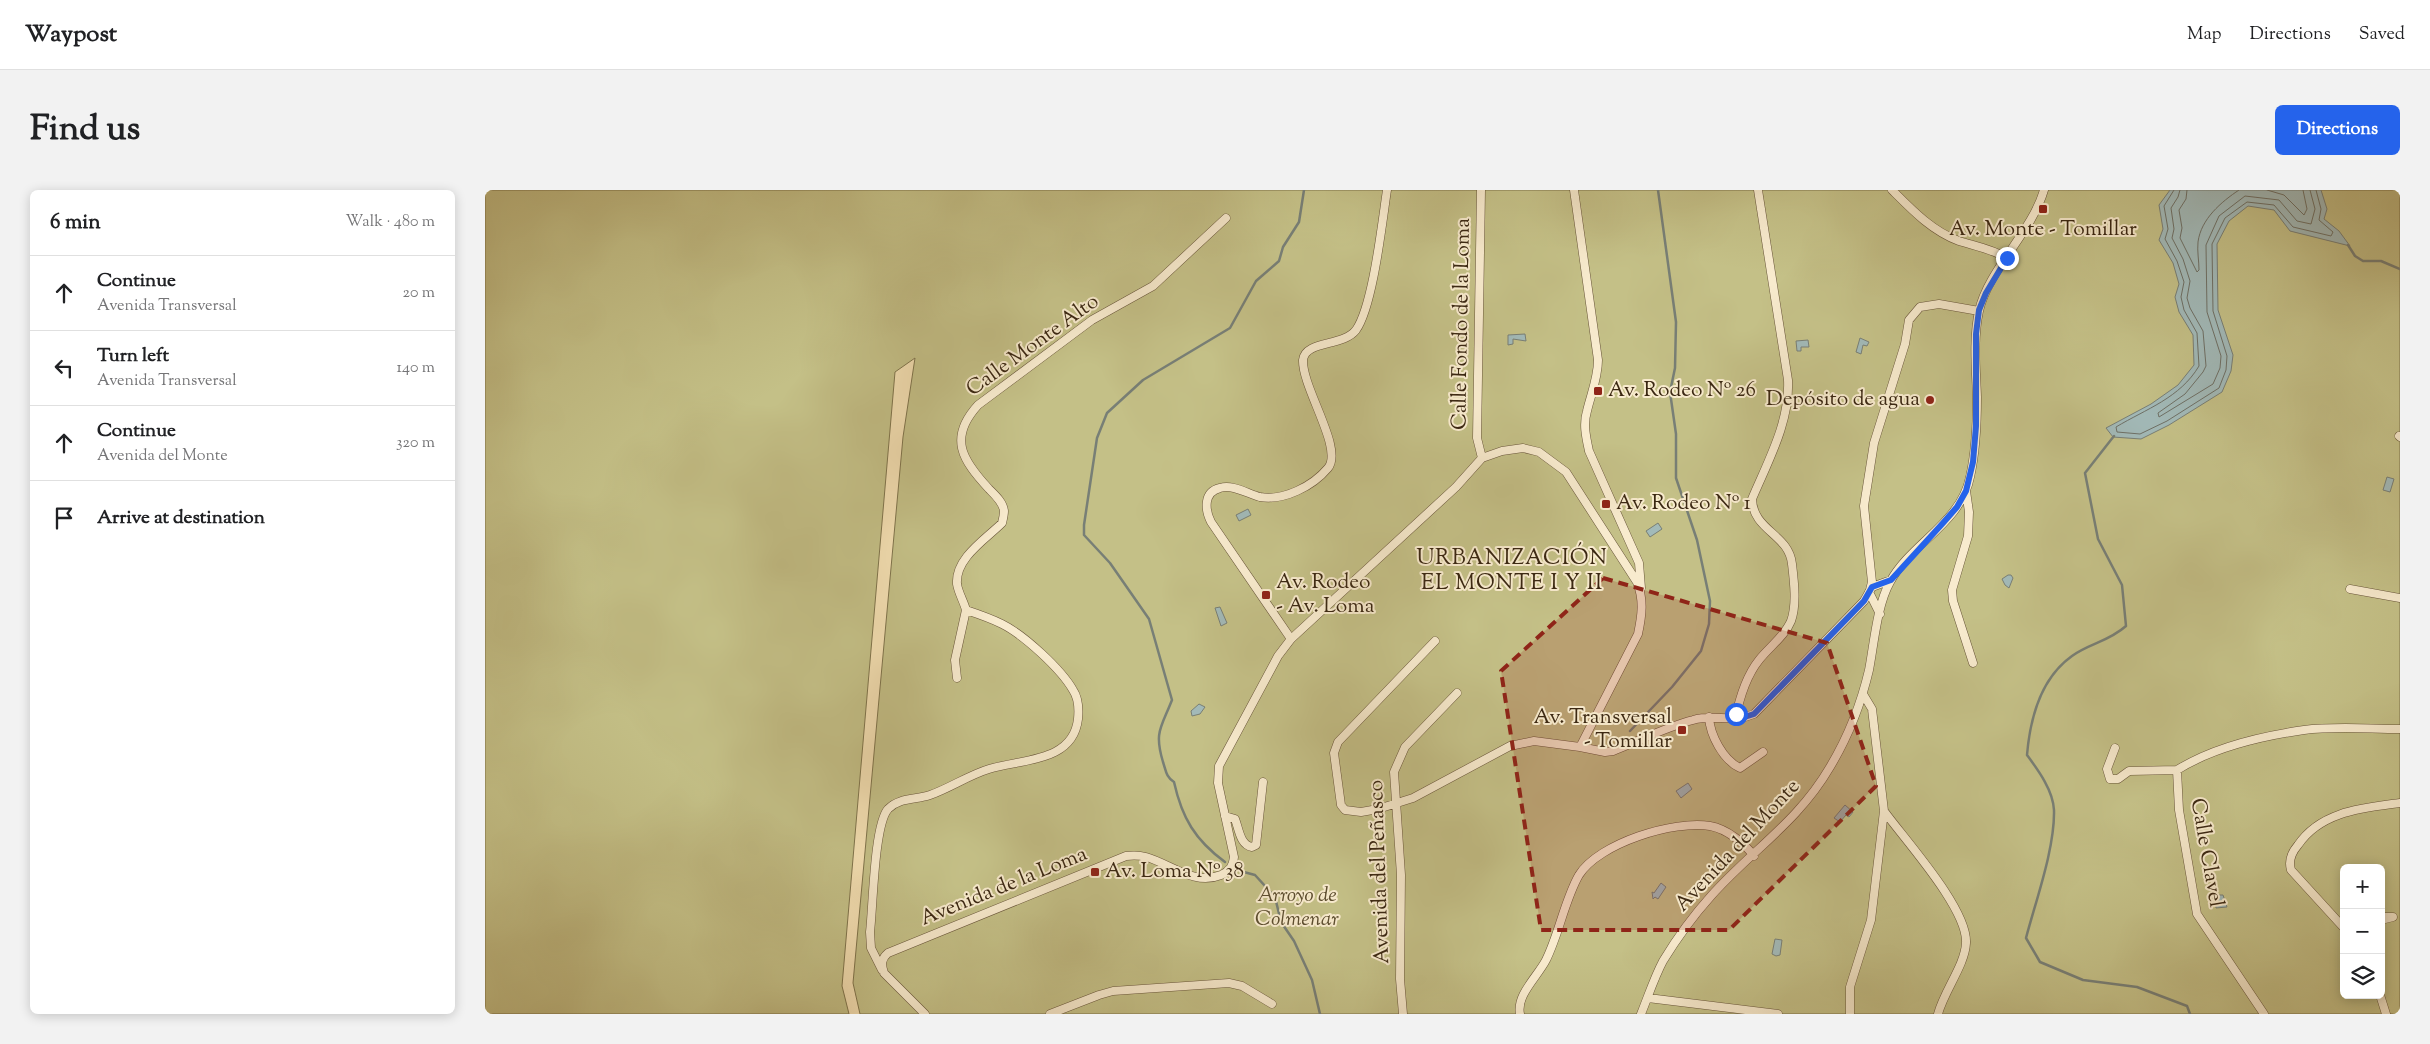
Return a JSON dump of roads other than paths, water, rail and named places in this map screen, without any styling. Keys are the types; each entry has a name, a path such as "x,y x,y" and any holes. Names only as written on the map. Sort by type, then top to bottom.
{"street":[{"path":"1291,639 1211,522 1206,509 1207,501 1211,494 1219,488 1229,487 1261,497 1278,496 1313,483 1329,467 1333,458 1332,448 1310,394 1303,361 1305,352 1312,348 1349,338 1357,329 1367,305 1387,190"},
{"name":"Calle Fondo de la Loma","path":"1481,190 1477,438 1482,458"},
{"path":"1573,190 1598,360 1596,382 1586,412 1585,432 1589,451 1634,553 1642,580 1642,615 1638,634 1580,746"},
{"path":"1735,720 1751,673 1784,632 1791,621 1793,610 1790,552 1759,522 1752,510 1752,498 1786,416 1789,400 1789,380 1758,190"},
{"path":"1892,190 1916,215 1938,230 1958,240 2007,258"},
{"name":"Avenida del Monte","path":"1641,1014 1662,963 1687,926 1713,894 1803,807 1821,783 1841,747 1863,694 1880,615 1891,580 1957,507 1966,491 1973,462 1976,426 1976,334 1979,310 1986,293 2039,206 2044,190"},
{"name":"Calle Monte Alto","path":"966,610 957,584 958,572 965,558 1002,523 1004,510 999,499 977,475 961,448 961,437 966,418 978,405 1091,320 1153,286 1227,218"},
{"path":"1435,641 1338,742 1334,753 1343,809 1349,812 1361,812 1413,798 1510,746 1534,741 1580,746 1605,752 1613,751 1692,720 1709,717 1735,720 1754,714 1864,601 1875,584 1864,506 1874,443 1905,344 1909,320 1921,307 1939,304 1979,310"},
{"path":"1482,458 1502,451 1523,448 1539,452 1553,461 1566,472 1581,493 1641,592"},
{"name":"Avenida de la Loma","path":"885,955 1126,856 1145,856 1197,878 1215,877 1224,874 1233,866 1234,857 1218,783 1219,766 1278,656 1291,639 1456,487 1482,458"},
{"path":"1966,491 1969,512 1968,536 1952,590 1953,602 1973,662"},
{"path":"1957,507 1969,512"},
{"path":"1628,568 1635,560 1634,553"},
{"name":"Avenida del Monte","path":"1875,584 1891,580"},
{"path":"1864,601 1880,601 1885,595 1883,588 1875,584"},
{"path":"2349,589 2400,598"},
{"path":"1869,592 1875,601 1880,615"},
{"path":"925,1014 884,973 873,952 870,932 880,831 888,810 896,803 906,799 929,796 989,769 1049,756 1062,748 1073,736 1077,723 1077,700 1067,680 1017,633 1003,624 966,610 955,660 957,678"},
{"name":"Avenida del Peñasco","path":"1403,1014 1400,979 1401,875 1394,772 1405,747 1457,693"},
{"path":"1850,1014 1850,987 1871,920 1884,811 1872,710 1863,694"},
{"path":"1709,717 1709,726 1721,749 1734,765 1740,768 1745,767 1763,752"},
{"path":"2115,748 2107,769 2110,779 2118,779 2129,771 2177,770 2205,755 2253,741 2305,730 2400,729"},
{"name":"Calle Clavel","path":"2177,770 2179,810 2197,914 2264,1014"},
{"name":"Avenida de la Loma","path":"1225,816 1235,819 1243,842 1247,846 1252,848 1256,845 1263,782"},
{"path":"2340,918 2291,870 2290,861 2294,850 2301,839 2328,817 2400,803"},
{"path":"1884,811 1951,901 1963,926 1966,943 1963,956 1938,1014"},
{"path":"1520,1014 1521,1001 1545,962 1579,876 1591,862 1606,852 1661,830 1698,825 1712,826 1723,831 1746,846 1754,856"},
{"path":"873,952 885,955 881,965 884,973"},
{"path":"1050,1014 1099,995 1113,992 1229,983 1242,986 1272,1004"},
{"path":"1648,998 1778,1014"},
{"path":"2381,999 2386,1014"}],"water":[{"path":"2170,190 2321,190 2327,209 2324,219 2339,231 2350,246 2290,231 2274,210 2248,206 2229,221 2217,244 2218,310 2233,355 2231,371 2222,392 2169,425 2141,439 2113,437 2106,428 2151,404 2178,385 2194,365 2193,335 2179,312 2175,297 2179,284 2173,263 2159,240 2163,229 2159,205"},
{"path":"1525,334 1526,341 1513,339 1513,344 1508,345 1508,335"},
{"path":"1860,338 1869,342 1867,346 1863,345 1861,354 1856,352"},
{"path":"1808,340 1809,347 1801,347 1801,351 1797,351 1796,341"},
{"path":"2387,477 2394,479 2390,492 2383,490"},
{"path":"1248,509 1251,515 1239,521 1236,515"},
{"path":"1658,523 1662,529 1650,537 1646,531"},
{"path":"2011,575 2013,578 2009,588 2002,579"},
{"path":"1220,607 1227,623 1221,626 1215,608"},
{"path":"1199,704 1205,707 1200,714 1192,716 1191,711"},
{"path":"1688,783 1692,789 1681,798 1676,791"},
{"path":"1845,805 1853,812 1849,817 1846,815 1840,822 1834,818"},
{"path":"1661,883 1666,887 1658,899 1655,897 1653,899 1652,892 1654,893"},
{"path":"2215,895 2223,895 2227,907 2216,908"},
{"path":"1775,939 1782,940 1780,955 1776,956 1772,954"}],"waterway":[{"path":"1225,862 1205,845 1191,827 1181,807 1174,782 1169,778 1166,771 1160,752 1160,730 1172,700 1149,619 1110,563 1084,535 1084,525 1097,438 1107,413 1143,380 1230,328 1256,281 1279,261 1283,247 1299,222 1304,190"},
{"path":"1630,731 1672,687 1701,651 1709,624 1710,601 1697,540 1676,478 1676,434 1670,392 1675,368 1676,322 1658,190"},
{"path":"2348,245 2355,256 2363,261 2381,261 2400,269"},
{"path":"2114,436 2085,473 2098,539 2122,585 2126,626 2113,636 2072,656 2061,665 2045,688 2034,714 2027,755 2036,767 2051,795 2054,810 2048,857 2026,938 2040,962 2083,980 2137,987 2187,1006 2190,1014"},
{"path":"1240,871 1255,875 1275,897 1281,922 1294,941 1312,980 1320,1014"}],"place":[{"name":"Av. Monte - Tomillar","path":"2043,209"},
{"name":"Av. Rodeo Nº 26","path":"1598,391"},
{"name":"Depósito de agua","path":"1930,400"},
{"name":"Av. Rodeo Nº 1","path":"1606,504"},
{"name":"Av. Rodeo - Av. Loma","path":"1266,595"},
{"name":"Av. Transversal - Tomillar","path":"1682,730"},
{"name":"Av. Loma Nº 38","path":"1095,872"}],"district":[{"name":"URBANIZACIÓN EL MONTE I Y II","path":"1512,572"}],"park label":[{"name":"Arroyo de Colmenar","path":"1297,908"}]}
